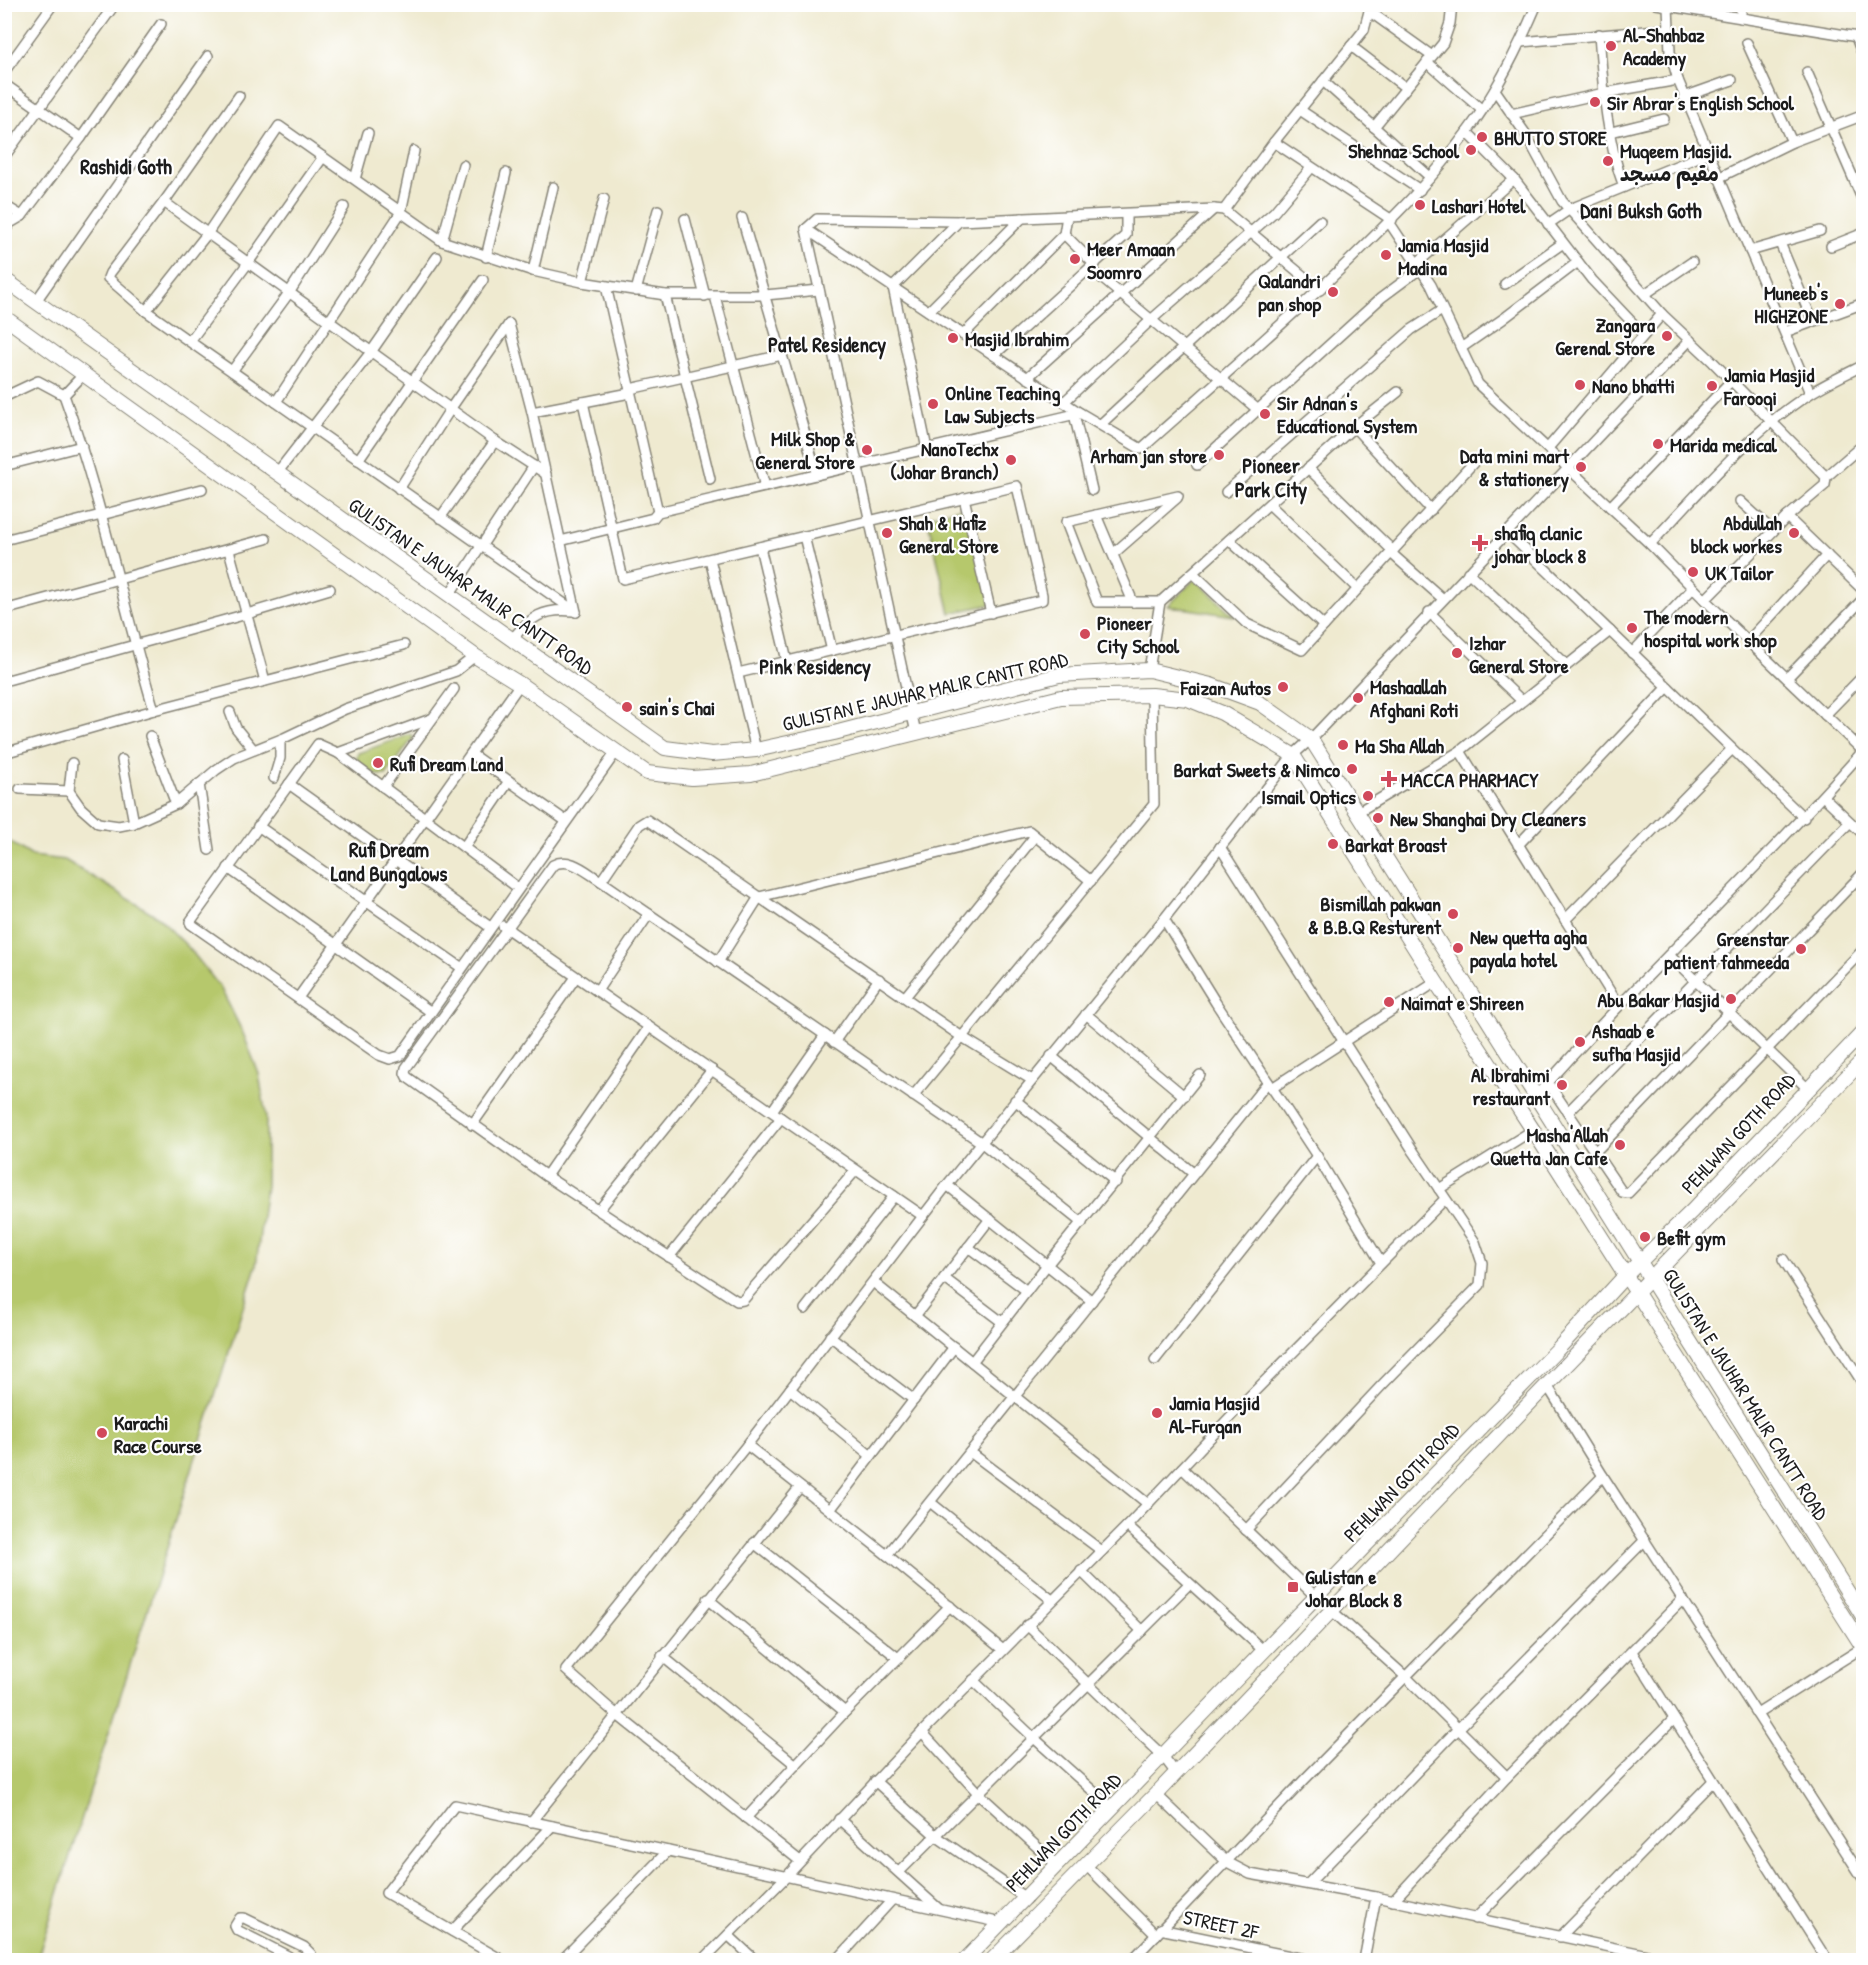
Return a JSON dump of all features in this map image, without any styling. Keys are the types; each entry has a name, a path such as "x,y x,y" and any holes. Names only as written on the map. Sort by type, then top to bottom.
{"main road":[{"name":"GULISTAN E JAUHAR MALIR CANTT ROAD","path":"4,279 665,748 712,754 756,750 834,733 1059,675 1149,670 1211,685 1260,703 1311,739 1863,1618"},
{"name":"GULISTAN E JAUHAR MALIR CANTT ROAD","path":"4,317 475,656 520,684 647,773 692,778 751,774 1061,697 1152,695 1188,699 1222,713 1293,755 1863,1649"},
{"name":"PEHLWAN GOTH ROAD","path":"965,1960 1027,1899 1863,1031"},
{"name":"PEHLWAN GOTH ROAD","path":"992,1960 1155,1794 1863,1059"}],"street":[{"path":"4,72 53,4"},
{"path":"4,158 115,4"},
{"path":"1374,127 1443,43 1448,33 1452,4"},
{"path":"806,229 1077,413 1101,424 1141,448 1320,290 1420,190 1467,132 1495,90 1521,42 1537,4"},
{"path":"1656,4 1860,38 1863,58"},
{"path":"1741,4 1741,18"},
{"path":"1668,6 1670,52 1684,97 1810,393"},
{"path":"1028,378 1120,294 1219,210 1364,30 1370,8 1429,59 1482,110"},
{"path":"4,232 10,224 22,216 81,138 161,24"},
{"path":"1521,42 1668,29"},
{"path":"1599,34 1604,93 1618,170 1624,187"},
{"path":"1747,43 1792,142"},
{"path":"1351,46 1406,88"},
{"path":"36,301 208,56"},
{"path":"1807,72 1863,202"},
{"path":"1511,114 1604,93 1678,80"},
{"path":"1684,97 1732,80"},
{"path":"1323,81 1430,177"},
{"path":"4,84 81,138"},
{"path":"1495,90 1525,134 1563,201 1662,314 1826,477"},
{"path":"239,96 108,278 146,311 576,612"},
{"path":"1300,110 1420,190"},
{"path":"1718,178 1792,142 1863,115"},
{"path":"1611,132 1664,118"},
{"path":"146,311 207,234 277,128 281,127 442,241 486,257 582,282 665,295 765,296 819,290"},
{"path":"1467,132 1514,179 1578,262 1644,335"},
{"path":"355,179 368,133"},
{"path":"1274,142 1390,221 1431,285 1478,384 1650,544 1863,751 1804,818 1668,955 1536,1096"},
{"path":"276,402 400,212 414,150"},
{"path":"1548,224 1570,209 1708,153"},
{"path":"190,341 323,157"},
{"path":"442,241 463,165"},
{"path":"1064,402 1151,320 1274,212 1311,168"},
{"path":"486,257 507,173"},
{"path":"1197,465 1514,179"},
{"path":"533,271 553,187"},
{"path":"582,282 604,199"},
{"path":"164,202 495,441 546,474"},
{"path":"4,205 22,216"},
{"path":"232,371 289,293 344,207"},
{"path":"636,291 658,210"},
{"path":"806,229 817,219 959,221 1219,210 1251,233 1320,290"},
{"path":"994,356 1126,235 1126,214"},
{"path":"963,335 1064,234 1067,216"},
{"path":"742,218 818,475"},
{"path":"929,311 1022,218"},
{"path":"685,219 732,366 765,487"},
{"path":"893,287 959,221"},
{"path":"1101,424 1320,221"},
{"path":"806,229 916,733"},
{"path":"1750,252 1821,231"},
{"path":"1831,246 1863,233"},
{"path":"1064,234 1120,294 1257,409"},
{"path":"1504,284 1563,243"},
{"path":"1780,243 1813,322"},
{"path":"277,473 371,352 437,257"},
{"path":"1461,348 1578,262"},
{"path":"1645,294 1692,262"},
{"path":"358,460 483,280"},
{"path":"606,286 658,512"},
{"path":"893,287 927,448"},
{"path":"665,295 710,479"},
{"path":"1785,332 1863,303"},
{"path":"1226,492 1411,330 1442,310"},
{"path":"1548,448 1662,314"},
{"path":"399,489 509,324 532,412 576,612"},
{"path":"800,1861 616,1714 566,1670 747,1445 947,1185 1164,919 1293,755 1311,739 1429,612 1690,340"},
{"path":"532,412 782,355"},
{"path":"1650,544 1742,449 1772,422 1810,393 1863,365"},
{"path":"64,395 84,374"},
{"path":"4,397 38,381 64,395 82,446 134,645 154,710"},
{"path":"1610,507 1731,381"},
{"path":"1149,670 1160,602 1354,427 1398,392"},
{"path":"583,402 623,579 1017,486 1042,600 738,673"},
{"path":"560,541 653,518 658,512 1077,413"},
{"path":"1077,413 1092,490"},
{"path":"1354,427 1431,510"},
{"path":"440,518 495,441"},
{"path":"4,466 82,446"},
{"path":"1706,600 1787,517 1825,485 1826,477 1863,447"},
{"path":"1193,573 1247,624 1302,650 1475,461"},
{"path":"449,595 534,466"},
{"path":"1308,468 1392,552 1443,598"},
{"path":"4,540 202,489"},
{"path":"1113,554 1178,496 1066,522 1097,602 1160,602"},
{"path":"964,498 991,613"},
{"path":"1740,501 1773,531"},
{"path":"1269,504 1358,589"},
{"path":"1096,515 1133,602"},
{"path":"1787,517 1863,591"},
{"path":"1507,532 1804,818"},
{"path":"804,536 832,651"},
{"path":"4,610 266,539"},
{"path":"1228,540 1324,626"},
{"path":"760,547 787,661"},
{"path":"229,550 265,681"},
{"path":"1748,641 1827,555"},
{"path":"710,559 756,750"},
{"path":"1468,572 1567,665"},
{"path":"1632,653 1694,588"},
{"path":"4,681 330,589"},
{"path":"1787,678 1863,598"},
{"path":"512,639 526,622 539,614 557,610 576,612"},
{"path":"1429,612 1522,701"},
{"path":"1356,813 1460,750 1610,631"},
{"path":"4,753 154,710 404,645"},
{"path":"72,763 69,791 81,808 98,823 118,826 134,823 176,804 216,770 253,749 279,740 345,709 456,671 475,656"},
{"path":"1825,715 1863,675"},
{"path":"298,998 520,684"},
{"path":"1518,845 1668,687"},
{"path":"383,787 454,689"},
{"path":"913,1096 1154,804 1152,695"},
{"path":"230,712 236,728 253,749"},
{"path":"338,753 431,719"},
{"path":"150,736 176,804"},
{"path":"274,778 280,758 279,740"},
{"path":"518,888 338,753 318,744 191,920 191,924 379,1055 390,1059 400,1056 616,752"},
{"path":"1566,920 1732,749"},
{"path":"1460,750 1619,1006"},
{"path":"471,754 566,821"},
{"path":"122,760 134,823"},
{"path":"464,847 509,781"},
{"path":"199,784 209,850"},
{"path":"289,784 395,860 492,924 506,928 923,1216"},
{"path":"21,789 69,791"},
{"path":"1823,796 1863,835"},
{"path":"602,881 639,825 647,820 962,1037 1032,1080"},
{"path":"1568,1112 1850,822"},
{"path":"258,826 462,968"},
{"path":"718,962 759,897 1029,831 1091,881"},
{"path":"905,997 1035,836"},
{"path":"1220,848 1438,1189 1475,1242 1482,1263 1480,1285 1382,1385 1246,1530"},
{"path":"856,1170 742,1300 737,1302 472,1125 407,1077 406,1068 553,865 560,861 572,863 602,881 982,1143 1082,1223"},
{"path":"228,868 431,1012"},
{"path":"1595,1152 1863,872"},
{"path":"597,991 649,914"},
{"path":"1164,919 1317,1156 1381,1263"},
{"path":"1548,1083 1622,1192 1628,1193 1863,950"},
{"path":"1668,955 1808,1088"},
{"path":"472,1125 576,977"},
{"path":"834,1042 879,980"},
{"path":"888,1555 1193,1173 1270,1085 1343,1042 1436,982"},
{"path":"1086,1014 1184,1096"},
{"path":"546,1176 649,1027"},
{"path":"772,1112 825,1035"},
{"path":"1051,1056 1193,1173"},
{"path":"599,1210 712,1070"},
{"path":"972,1362 1200,1075"},
{"path":"1015,1100 1116,1182"},
{"path":"669,1257 781,1118"},
{"path":"1438,1189 1533,1130"},
{"path":"1155,1360 1317,1156"},
{"path":"947,1185 1092,1301"},
{"path":"805,1309 894,1196"},
{"path":"703,1960 786,1877 922,1732 1127,1526 1445,1199"},
{"path":"915,1316 990,1219"},
{"path":"968,1247 1027,1291"},
{"path":"1783,1259 1863,1385"},
{"path":"944,1278 1002,1323"},
{"path":"873,1282 1148,1504"},
{"path":"830,1336 914,1400"},
{"path":"830,1510 954,1347"},
{"path":"1547,1385 1863,1880"},
{"path":"790,1389 871,1456"},
{"path":"747,1445 888,1555 1003,1650"},
{"path":"970,1452 1102,1551"},
{"path":"1182,1468 1316,1597"},
{"path":"1132,1960 1304,1780 1603,1476"},
{"path":"531,1822 800,1487"},
{"path":"930,1502 1052,1600"},
{"path":"1127,1526 1264,1651"},
{"path":"1308,1884 1645,1540"},
{"path":"754,1543 898,1658"},
{"path":"1081,1571 1142,1631"},
{"path":"899,1872 1189,1584"},
{"path":"708,1599 845,1712"},
{"path":"1393,1900 1507,1777 1683,1599"},
{"path":"746,1818 845,1712 950,1606"},
{"path":"1332,1610 1406,1677 1507,1777"},
{"path":"1027,1625 1163,1756 1175,1772"},
{"path":"1757,1714 1863,1649"},
{"path":"1632,1652 1827,1960"},
{"path":"662,1656 796,1765"},
{"path":"973,1680 1113,1809"},
{"path":"1475,1919 1674,1719"},
{"path":"922,1732 978,1793 1058,1866"},
{"path":"875,1781 936,1836 1027,1899"},
{"path":"1560,1937 1713,1781"},
{"path":"1155,1794 1227,1862 1250,1874 1393,1900 1645,1958 1671,1960"},
{"path":"502,1960 386,1893 455,1805 1002,1923"},
{"path":"839,1820 941,1910"},
{"path":"452,1931 552,1826"},
{"path":"562,1960 668,1851"},
{"path":"1086,1864 1158,1932"},
{"path":"1364,1960 1376,1897"},
{"path":"837,1960 892,1900"},
{"path":"292,1960 237,1930 235,1926 240,1918 304,1947 311,1954 312,1960"},
{"name":"STREET 2F","path":"1158,1932 1310,1960"},
{"path":"728,1935 755,1960"}],"green space":[{"path":"967,506 993,604 950,613 927,517"},
{"path":"1195,579 1234,616 1168,606"},
{"path":"411,734 414,737 386,775 376,775 356,762 358,753"},
{"name":"Karachi Race Course","path":"5,839 32,856 65,860 157,916 189,948 220,987 243,1033 259,1074 266,1117 266,1185 256,1266 37,1960 4,1960"}],"place":[{"name":"Al-Shahbaz Academy","path":"1611,46"},
{"name":"Sir Abrar's English School","path":"1595,102"},
{"name":"BHUTTO STORE","path":"1482,137"},
{"name":"Shehnaz School","path":"1471,150"},
{"name":"Muqeem Masjid. مقیم مسجد","path":"1608,161"},
{"name":"Lashari Hotel","path":"1420,205"},
{"name":"Jamia Masjid Madina","path":"1386,255"},
{"name":"Meer Amaan Soomro","path":"1075,259"},
{"name":"Qalandri pan shop","path":"1333,292"},
{"name":"Muneeb's HIGHZONE","path":"1840,304"},
{"name":"Zangara Gerenal Store","path":"1667,336"},
{"name":"Masjid Ibrahim","path":"953,338"},
{"name":"Nano bhatti","path":"1580,385"},
{"name":"Jamia Masjid Farooqi","path":"1712,386"},
{"name":"Online Teaching Law Subjects","path":"933,404"},
{"name":"Sir Adnan's Educational System","path":"1265,414"},
{"name":"Marida medical","path":"1658,444"},
{"name":"Milk Shop & General Store","path":"867,450"},
{"name":"Arham jan store","path":"1219,455"},
{"name":"NanoTechx (Johar Branch)","path":"1011,460"},
{"name":"Data mini mart & stationery","path":"1581,467"},
{"name":"Shah & Hafiz General Store","path":"887,533"},
{"name":"Abdullah block workes","path":"1794,533"},
{"name":"shafiq clanic johar block 8","path":"1480,543"},
{"name":"UK Tailor","path":"1693,572"},
{"name":"The modern hospital work shop","path":"1632,628"},
{"name":"Pioneer City School","path":"1085,634"},
{"name":"Izhar General Store","path":"1457,653"},
{"name":"Faizan Autos","path":"1283,687"},
{"name":"Mashaallah Afghani Roti","path":"1358,698"},
{"name":"sain's Chai","path":"627,707"},
{"name":"Ma Sha Allah","path":"1343,745"},
{"name":"Rufi Dream Land","path":"378,763"},
{"name":"Barkat Sweets & Nimco","path":"1352,769"},
{"name":"MACCA PHARMACY","path":"1389,779"},
{"name":"Ismail Optics","path":"1368,796"},
{"name":"New Shanghai Dry Cleaners","path":"1378,818"},
{"name":"Barkat Broast","path":"1333,844"},
{"name":"Bismillah pakwan & B.B.Q Resturent","path":"1453,914"},
{"name":"New quetta agha payala hotel","path":"1458,948"},
{"name":"Greenstar patient fahmeeda","path":"1801,949"},
{"name":"Abu Bakar Masjid","path":"1731,999"},
{"name":"Naimat e Shireen","path":"1389,1002"},
{"name":"Ashaab e sufha Masjid","path":"1580,1042"},
{"name":"Al Ibrahimi restaurant","path":"1562,1085"},
{"name":"Masha'Allah Quetta Jan Cafe","path":"1620,1145"},
{"name":"Befit gym","path":"1645,1237"},
{"name":"Jamia Masjid Al-Furqan","path":"1157,1413"},
{"name":"Karachi Race Course","path":"102,1433"},
{"name":"Gulistan e Johar Block 8","path":"1293,1587"}],"district":[{"name":"Rashidi Goth","path":"126,166"},
{"name":"Dani Buksh Goth","path":"1641,210"},
{"name":"Patel Residency","path":"827,344"},
{"name":"Pioneer Park City","path":"1271,477"},
{"name":"Pink Residency","path":"815,666"},
{"name":"Rufi Dream Land Bungalows","path":"389,861"}]}
